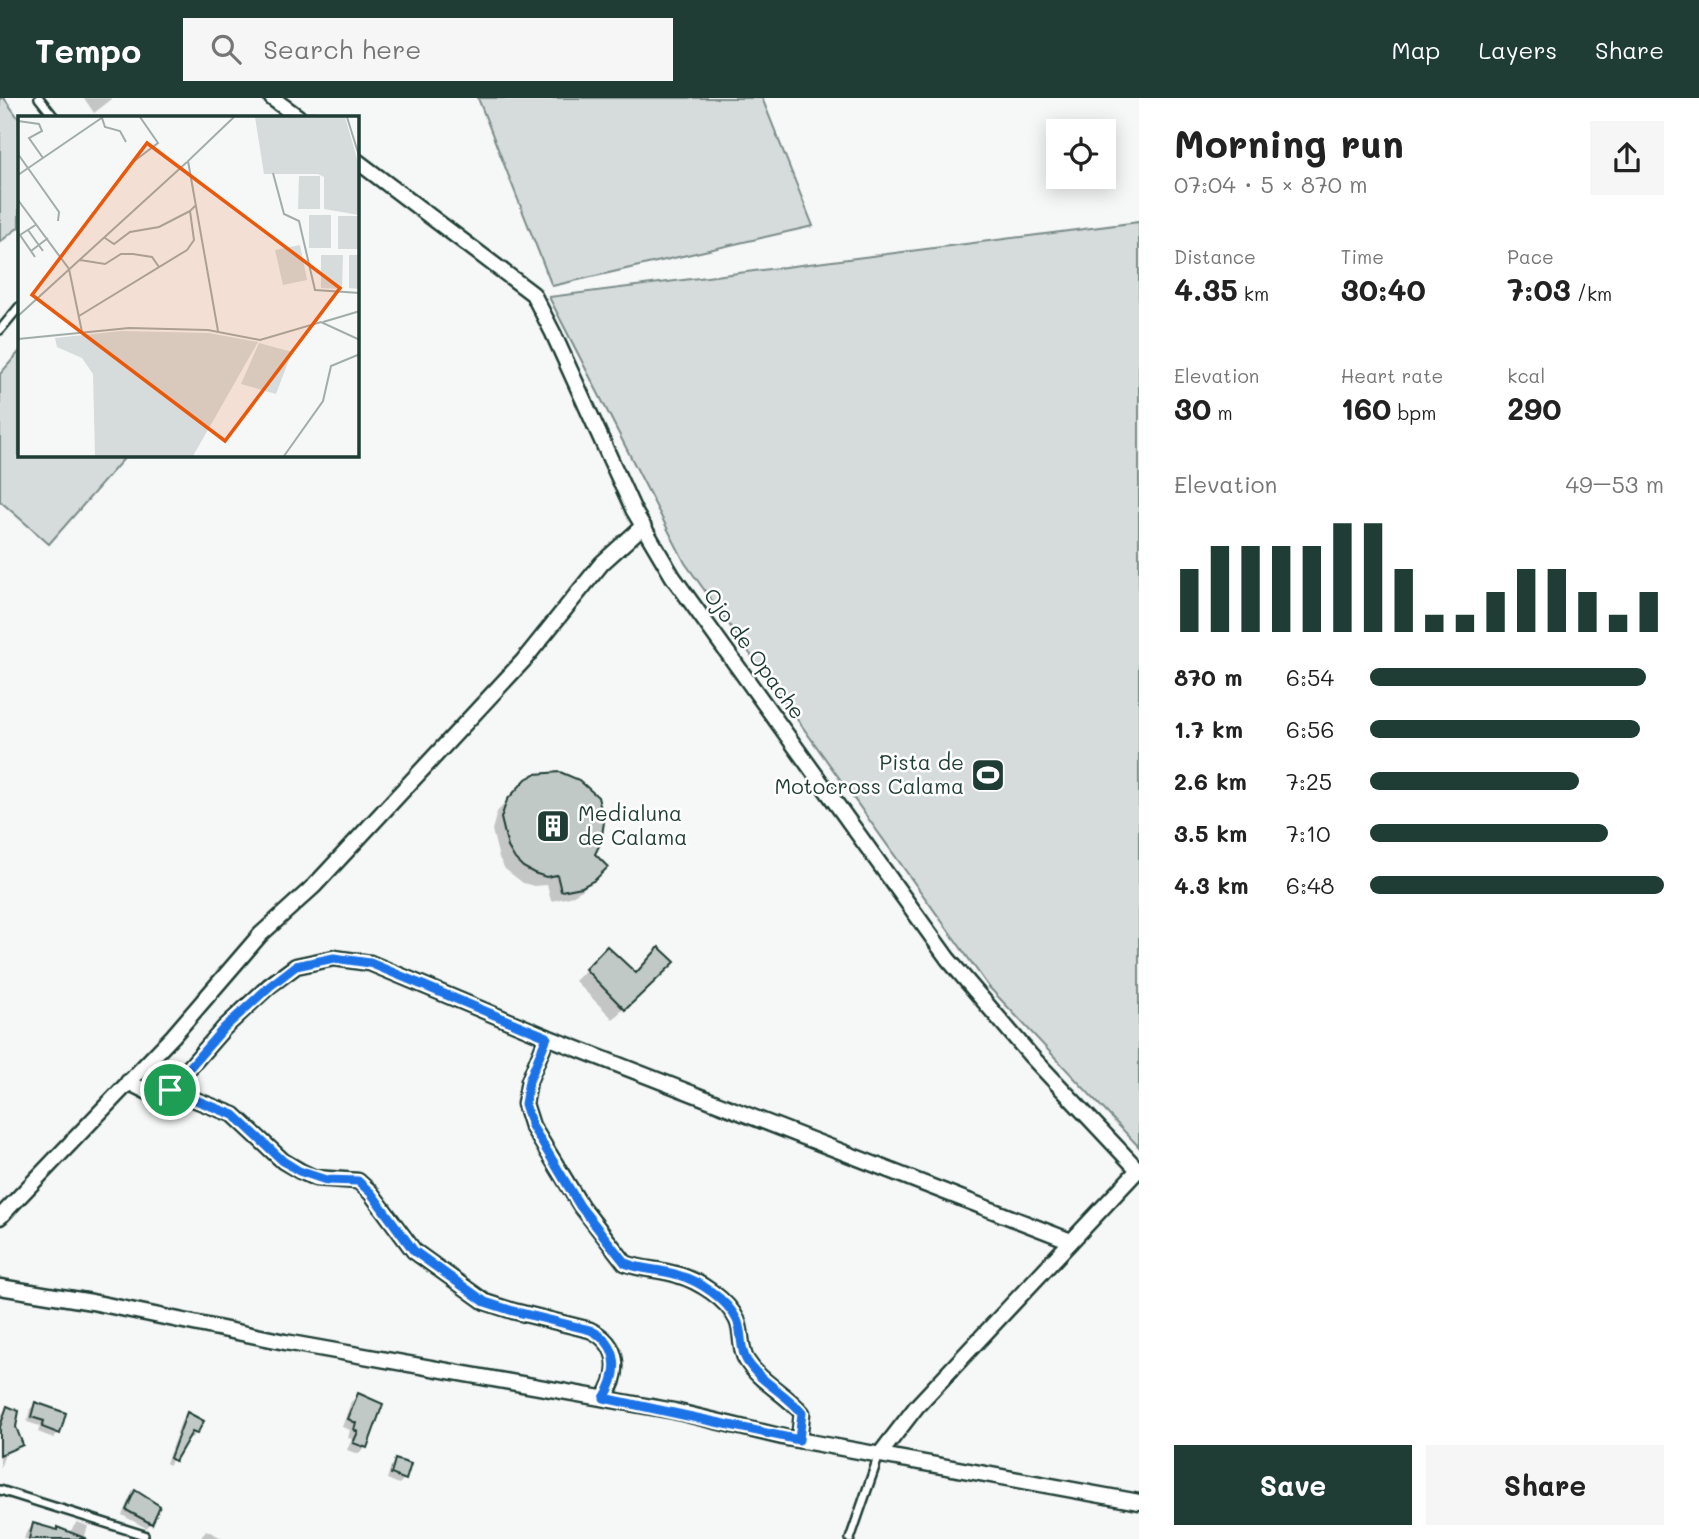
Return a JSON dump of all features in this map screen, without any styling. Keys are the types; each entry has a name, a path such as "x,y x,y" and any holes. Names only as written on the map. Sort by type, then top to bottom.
{"street":[{"path":"272,98 297,116"},
{"name":"Ojo de Opache","path":"359,163 533,294 643,526 673,577 948,960 1031,1056 1138,1170"},
{"path":"0,1217 173,1035 260,935 314,886 514,671 603,563 643,526"},
{"path":"170,1090 224,1028 296,966 334,958 370,963 547,1037 1071,1241"},
{"path":"547,1037 529,1081 525,1104 532,1126 580,1206 625,1263 679,1275 727,1304 740,1330 745,1359 758,1375 790,1399 802,1413 799,1440"},
{"path":"128,1082 148,1093 170,1090 234,1115 283,1161 299,1171 326,1180 358,1181 371,1193 414,1251 485,1302 602,1335 614,1353 616,1374 604,1398"},
{"path":"880,1454 917,1406 1138,1170"},
{"path":"0,1287 92,1302 285,1342 604,1398 799,1440 1139,1502"}],"lane":[{"path":"39,98 53,116"},
{"path":"0,330 18,308"},
{"path":"849,1539 880,1454"},
{"path":"0,1490 144,1535"}],"shaded area":[{"path":"0,98 4,98 18,118 18,228 0,242"},
{"path":"478,98 762,98 813,226 552,286"},
{"name":"Pista de Motocross Calama","path":"1139,222 1139,1147 989,987 685,563 549,297"},
{"path":"18,353 18,457 125,457 49,544 0,501 0,374"}],"building":[{"name":"Medialuna de Calama","path":"560,772 579,780 598,797 604,822 601,842 595,854 608,867 595,880 582,887 561,891 557,875 546,877 534,873 515,859 508,847 501,818 507,800 526,779 535,774"},
{"path":"607,946 636,973 659,947 675,962 625,1010 585,969"},
{"path":"358,1393 383,1404 367,1448 353,1443 358,1432 354,1430 356,1423 348,1419"},
{"path":"35,1402 66,1413 60,1434 42,1427 44,1421 31,1417"},
{"path":"7,1406 19,1411 16,1427 23,1445 0,1455 0,1427"},
{"path":"187,1412 204,1421 197,1434 192,1432 175,1461 170,1458"},
{"path":"395,1459 411,1464 406,1480 391,1474"},
{"path":"135,1490 160,1506 152,1524 126,1510"},
{"path":"33,1523 57,1530 57,1527 87,1539 29,1539"}],"place":[{"name":"Pista de Motocross Calama","path":"988,775"},
{"name":"Medialuna de Calama","path":"553,826"}],"route":[{"path":"334,958 370,963 547,1037 529,1081 525,1104 532,1126 580,1206 625,1263 679,1275 727,1304 740,1330 745,1359 758,1375 790,1399 802,1413 799,1440 604,1398 616,1374 614,1353 602,1335 485,1302 414,1251 371,1193 358,1181 326,1180 299,1171 283,1161 234,1115 170,1090 224,1028 270,986 296,966 334,958"}]}
